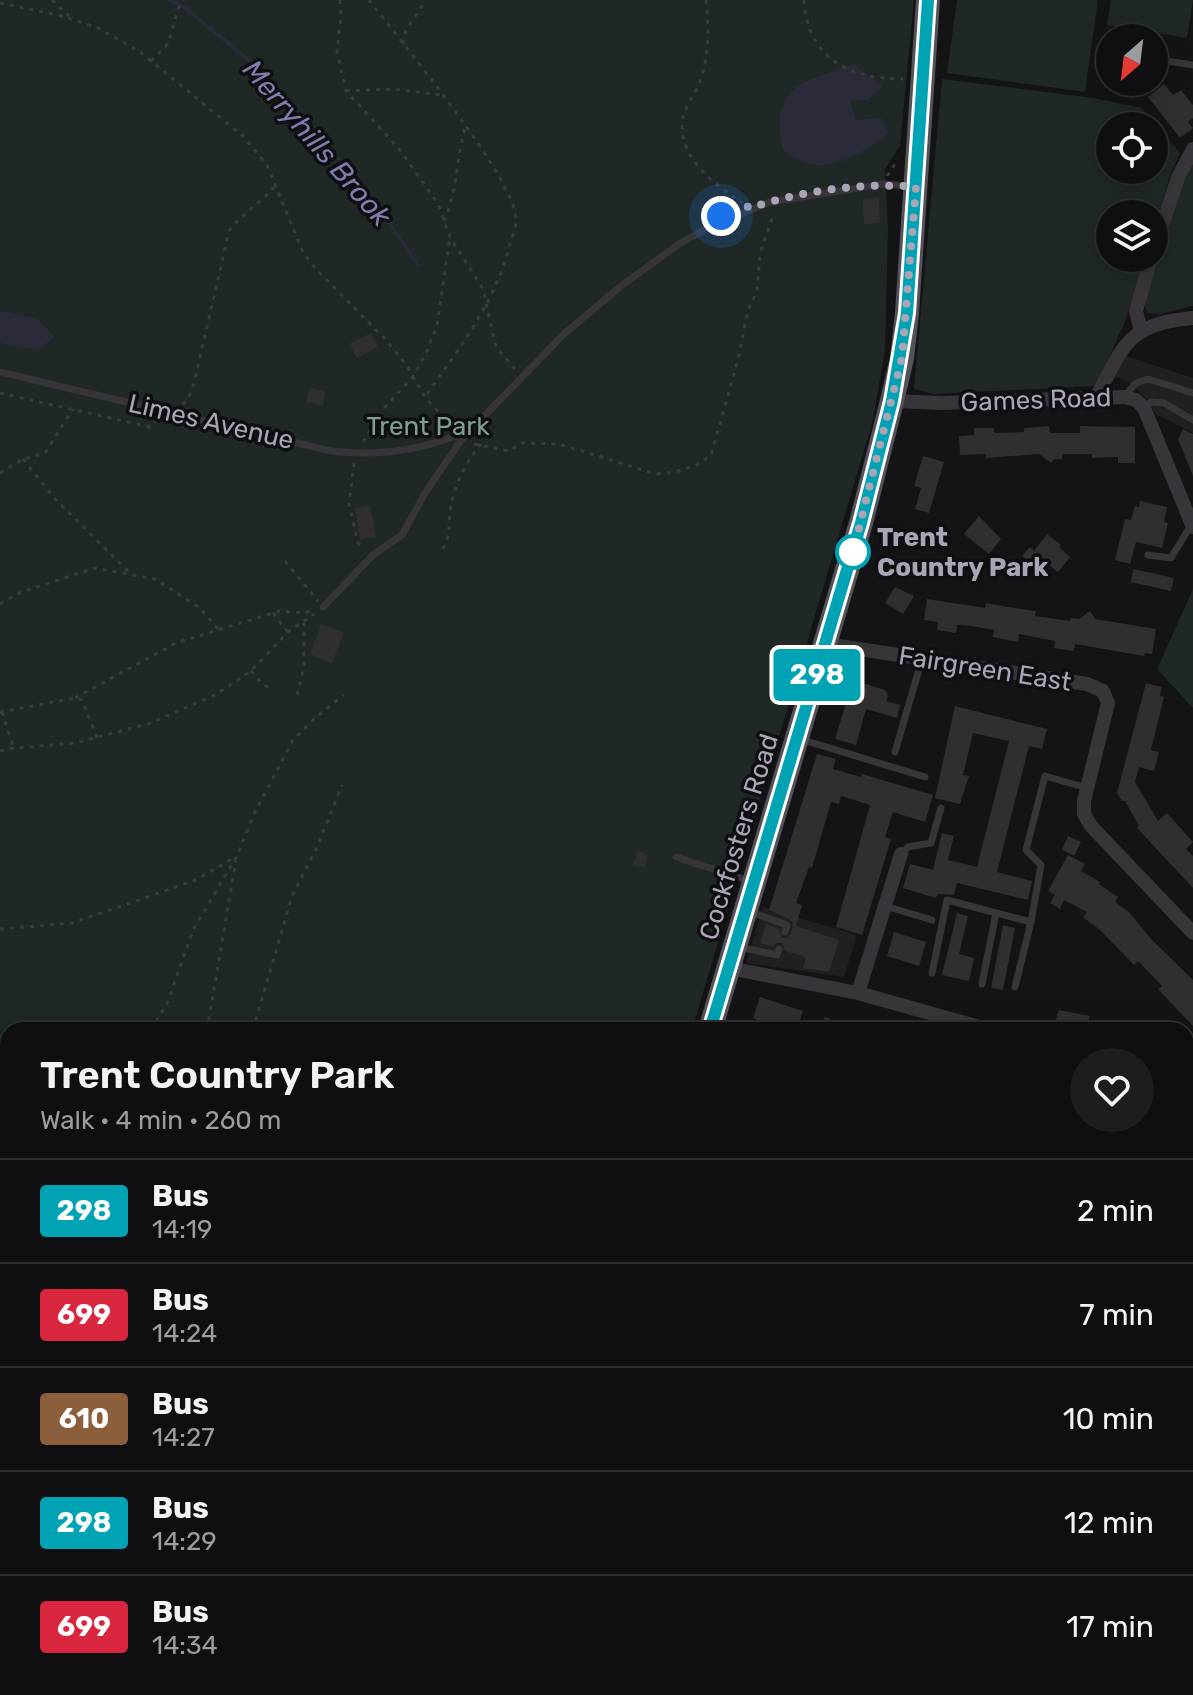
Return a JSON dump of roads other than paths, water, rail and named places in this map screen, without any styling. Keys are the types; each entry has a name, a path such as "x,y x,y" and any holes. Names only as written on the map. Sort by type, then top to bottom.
{"main road":[{"name":"Cockfosters Road","path":"712,1022 826,644 892,401 907,313 925,3"}],"street":[{"path":"1168,208 1179,175 1193,149"},
{"path":"1141,331 1136,311 1147,272"},
{"path":"1096,398 1124,345 1154,324 1193,318"},
{"name":"Games Road","path":"892,401 942,403 1124,397 1136,400 1144,408 1191,523"},
{"name":"Fairgreen East","path":"826,644 1096,686 1103,691 1108,703 1087,788"},
{"path":"1087,788 1084,814 1091,826 1193,933"},
{"path":"858,993 901,854"},
{"path":"732,957 961,1022"}],"lane":[{"path":"1168,61 1193,65"},
{"path":"323,607 374,554 402,535 425,493 461,442 522,378 593,308 679,244 738,213 781,199 883,184 916,187"},
{"name":"Limes Avenue","path":"0,372 331,451 355,454 424,447 455,436 461,442"},
{"path":"1124,397 1136,383 1148,379 1193,393"},
{"path":"1144,408 1151,402 1164,403 1193,420"},
{"path":"1148,555 1171,558 1191,523"},
{"path":"895,752 922,659"},
{"path":"798,738 925,777"},
{"path":"1015,987 1041,865 1026,850 1045,776 1087,788"},
{"path":"901,854 908,847 931,843 941,808"},
{"path":"676,857 755,882"},
{"path":"932,973 947,900 1031,922"},
{"path":"885,906 932,920"},
{"path":"746,911 787,925 785,932"},
{"path":"982,984 996,913"},
{"path":"732,957 777,955 779,949"}],"water":[{"path":"854,65 883,86 868,100 850,101 856,120 881,118 889,134 850,158 828,165 806,163 783,150 781,112 786,99 806,82"},
{"path":"0,311 36,318 55,337 38,350 0,343"}],"waterway":[{"name":"Merryhills Brook","path":"170,0 185,8 255,65 370,194 418,265"}],"place":[{"name":"Trent Country Park","path":"853,552"}],"park label":[{"name":"Trent Park","path":"428,426"}]}
